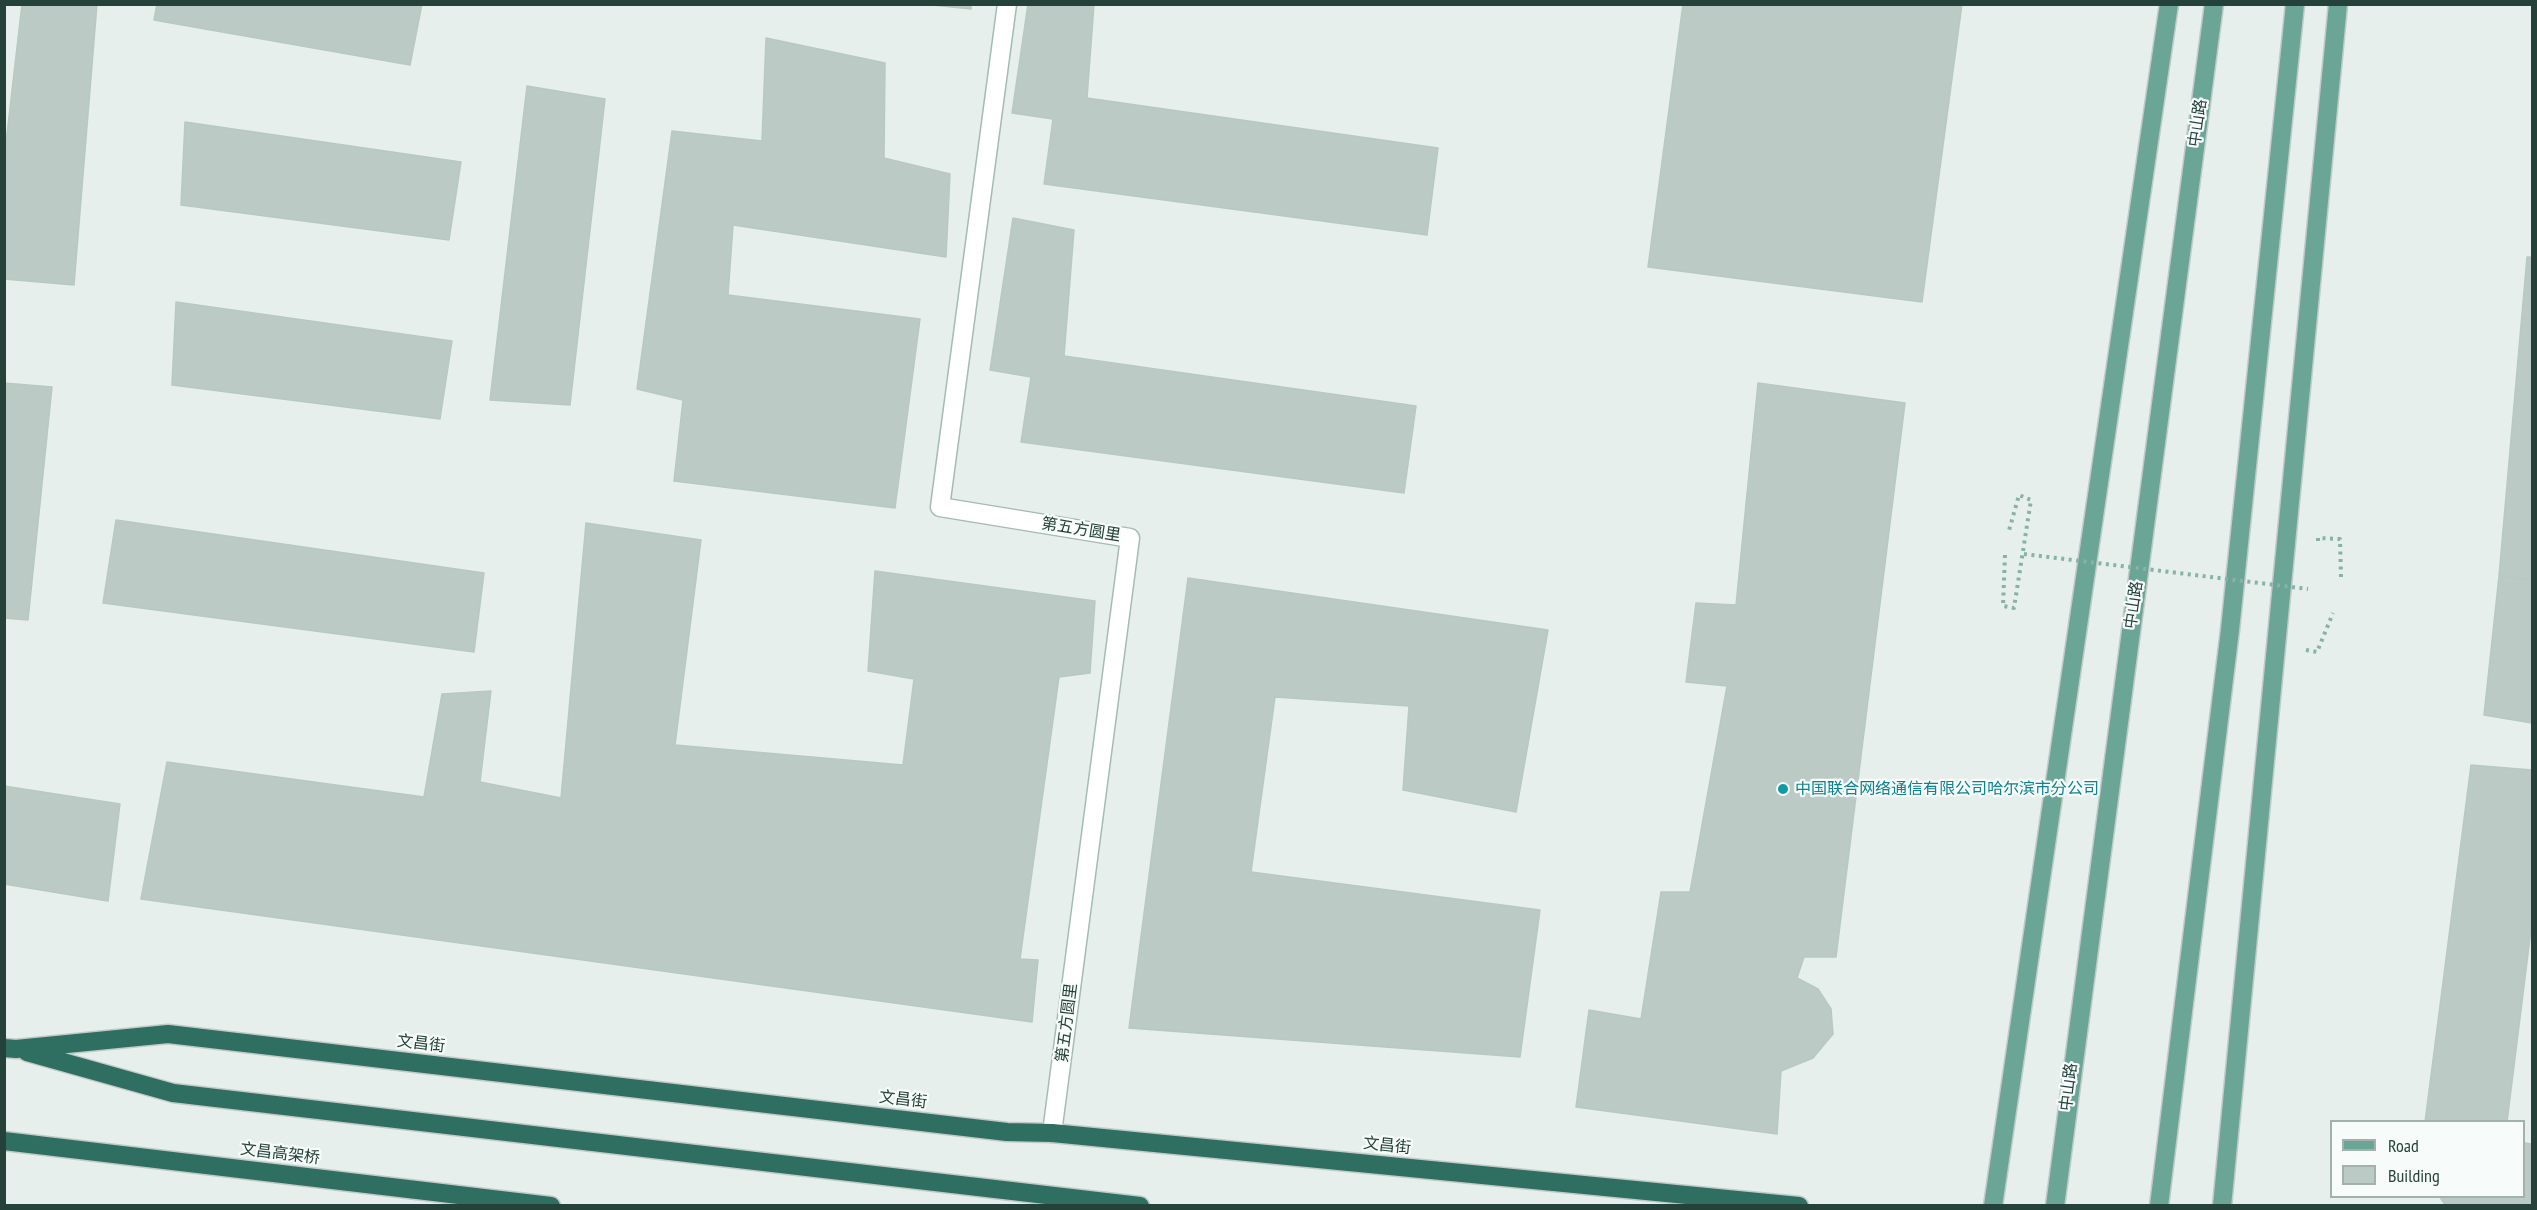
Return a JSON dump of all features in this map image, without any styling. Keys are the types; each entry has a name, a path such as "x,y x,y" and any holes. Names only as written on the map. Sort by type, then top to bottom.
{"highway":[{"name":"文昌街","path":"10,1048 168,1034 1006,1132 1052,1132 1799,1206"},
{"path":"10,1048 173,1093 1140,1206"},
{"name":"文昌高架桥","path":"4,1141 551,1206"}],"main road":[{"path":"1993,1206 2169,4"},
{"name":"中山路","path":"2055,1206 2214,4"},
{"path":"2159,1206 2231,618 2295,4"},
{"path":"2222,1206 2338,4"}],"street":[{"name":"第五方圆里","path":"1006,4 940,507 1130,538 1052,1132"}],"path":[{"path":"2005,555 2003,606 2014,608 2031,500 2019,495 2008,534"},
{"path":"2316,548 2318,538 2340,539 2341,578"},
{"path":"2024,554 2308,589"},
{"path":"2307,599 2310,579"},
{"path":"2304,639 2303,650 2317,652 2333,613"}],"building":[{"path":"22,4 97,4 74,285 4,279 4,160"},
{"path":"157,4 422,4 410,65 154,20"},
{"path":"923,4 971,4 971,9"},
{"path":"1028,4 1094,4 1087,98 1438,148 1427,235 1044,184 1053,119 1012,113"},
{"path":"1683,4 1962,4 1922,302 1648,267"},
{"path":"766,38 885,63 884,158 950,174 946,257 733,225 728,295 920,319 895,508 674,481 683,400 637,389 672,131 762,141"},
{"path":"527,86 605,99 570,405 490,400"},
{"path":"185,122 461,162 449,240 181,205"},
{"path":"1013,218 1074,230 1064,356 1416,406 1404,493 1021,442 1031,377 990,370"},
{"path":"2527,257 2532,257 2532,580 2499,576"},
{"path":"176,302 452,341 440,419 172,385"},
{"path":"4,383 52,387 28,620 4,618"},
{"name":"中国联合网络通信有限公司哈尔滨市分公司","path":"1758,383 1905,403 1836,957 1804,957 1797,978 1818,989 1831,1009 1833,1034 1813,1058 1781,1071 1777,1134 1576,1107 1589,1010 1641,1019 1661,892 1690,892 1727,686 1686,682 1696,603 1736,605"},
{"path":"116,520 484,573 474,652 103,603"},
{"path":"586,523 701,540 675,745 903,765 914,679 868,671 875,571 1095,601 1090,673 1059,677 1020,959 1038,960 1032,1022 141,899 167,762 424,797 442,694 491,691 480,782 561,798"},
{"path":"2499,576 2532,580 2532,723 2484,715"},
{"path":"1188,578 1548,630 1516,812 1403,790 1409,706 1275,697 1251,872 1540,910 1520,1057 1129,1028"},
{"path":"2471,765 2532,770 2532,922 2507,1120 2425,1120"},
{"path":"4,786 120,804 108,901 4,884"},
{"path":"2525,1143 2532,1144 2532,1206 2446,1206 2440,1198 2525,1198"}],"place":[{"name":"中国联合网络通信有限公司哈尔滨市分公司","path":"1783,789"}]}
